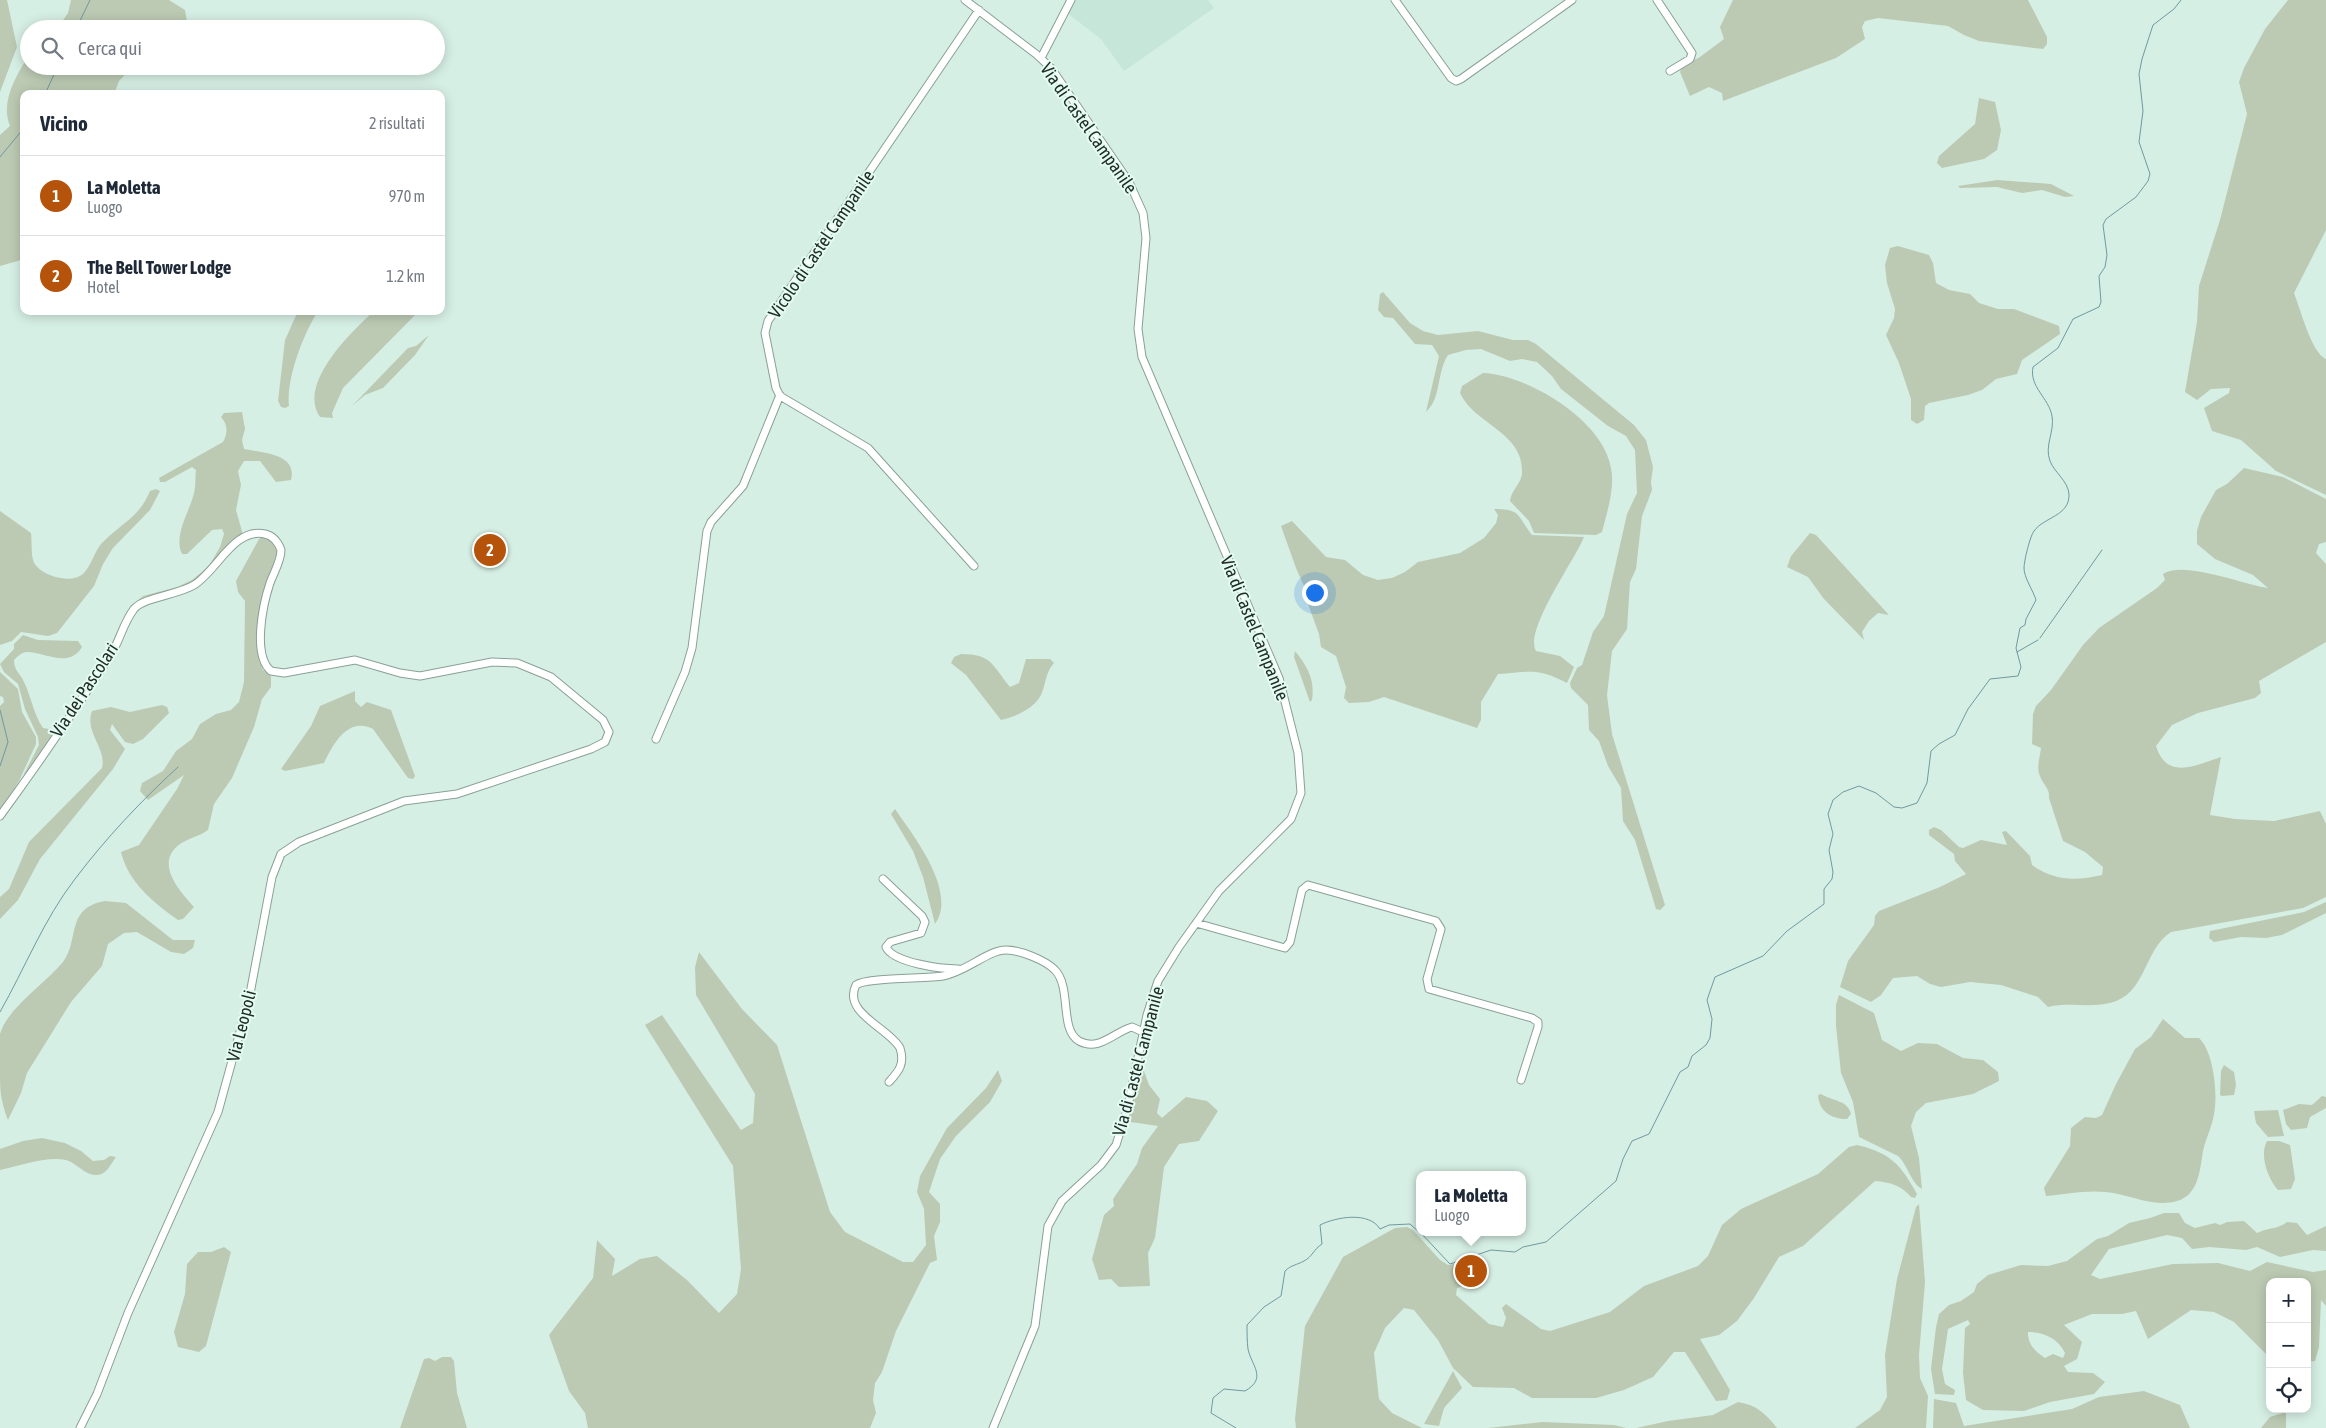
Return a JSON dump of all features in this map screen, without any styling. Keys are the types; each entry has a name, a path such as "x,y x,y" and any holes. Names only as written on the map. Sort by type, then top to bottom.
{"street":[{"name":"Via di Castel Campanile","path":"965,0 1041,58 1058,76 1129,182 1142,208 1146,235 1138,329 1142,354 1154,388 1275,668 1300,766 1301,793 1292,817 1228,881 1196,923 1160,978 1152,996 1127,1110 1116,1145 1101,1165 1062,1201 1049,1222 1045,1237 1040,1299 1034,1329 993,1428"},
{"path":"1041,58 1071,0"},
{"path":"1395,0 1451,78 1456,81 1572,0"},
{"path":"1657,0 1692,53 1690,59 1670,71"},
{"name":"Vicolo di Castel Campanile","path":"780,395 765,333 768,321 978,10"},
{"path":"656,739 685,672 692,648 706,531 711,522 743,486 780,395 871,451 974,566"},
{"name":"Via dei Pascolari","path":"0,816 111,654 126,621 136,607 146,601 168,596 193,585 205,577 236,543 247,536 258,534 272,537 281,550 266,601 260,647 263,662 271,672 284,673 355,660 400,673 420,676 492,662 512,662 534,668 551,677 606,723 609,734 603,744 524,773"},
{"name":"Via Leopoli","path":"80,1428 97,1394 124,1322 218,1112 249,999 272,877 281,854 299,842 404,801 452,796 524,773"},
{"path":"883,879 922,916 925,922 921,933 890,942 886,947 889,952 902,959 930,966 966,968"},
{"path":"1196,923 1284,948 1290,942 1302,890 1308,884 1436,921 1439,924 1440,930 1427,980 1430,989 1532,1018 1538,1022 1538,1028 1521,1080"},
{"path":"889,1082 902,1067 903,1057 900,1048 857,1006 854,995 856,985 866,980 945,976 966,968 997,951 1009,950 1018,952 1046,964 1058,973 1064,993 1070,1031 1078,1040 1088,1044 1099,1043 1132,1028 1143,1032"}],"shaded area":[{"path":"0,0 7,0 17,47 0,92"},
{"path":"71,0 169,0 185,10 187,20 63,20 68,13"},
{"path":"1074,0 1208,0 1214,8 1124,71 1101,39 1066,12 1068,7 1072,6"},
{"path":"1733,0 2028,0 2047,37 2047,44 2043,49 1979,41 1948,26 1878,18 1865,21 1862,27 1865,39 1836,58 1723,101 1722,93 1709,87 1690,96 1680,72 1682,66 1700,57 1724,39 1720,27"},
{"path":"2288,0 2326,0 2326,230 2294,293 2311,340 2316,349 2326,359 2326,495 2276,471 2241,440 2212,431 2204,408 2229,393 2230,388 2211,389 2197,400 2185,392 2197,322 2199,286 2220,220 2247,114 2239,82 2244,68 2265,29"},
{"path":"20,70 20,75 125,75 119,81 116,90 20,90 20,260 0,266 0,135 10,126 7,117 8,99"},
{"path":"1979,98 1995,102 2001,130 1997,150 1984,159 1942,168 1937,163 1939,156 1975,124"},
{"path":"1997,180 2051,184 2074,196 2065,197 2042,190 2022,193 1997,187 1960,188 1958,186"},
{"path":"1898,246 1929,255 1933,263 1936,283 1949,290 1970,294 1979,303 1998,309 2014,309 2059,326 2060,334 2022,360 2017,374 1996,379 1982,390 1968,395 1929,403 1925,406 1924,420 1917,424 1911,420 1911,399 1899,363 1886,335 1894,318 1895,309 1887,283 1885,265 1890,248"},
{"path":"1383,292 1410,323 1423,331 1438,335 1478,331 1513,340 1528,340 1536,344 1634,425 1646,440 1653,467 1652,490 1642,516 1636,569 1630,582 1627,629 1612,651 1607,695 1612,734 1665,905 1660,910 1656,909 1635,840 1623,821 1621,788 1608,766 1599,741 1589,730 1588,705 1571,688 1570,683 1577,668 1582,665 1593,632 1604,616 1627,514 1637,493 1635,450 1626,436 1608,426 1561,389 1552,376 1537,362 1522,359 1510,361 1481,349 1466,350 1448,355 1444,362 1437,392 1426,412 1439,356 1432,345 1415,344 1393,318 1384,317 1378,310 1380,294"},
{"path":"296,315 316,315 301,344 290,383 289,406 285,408 281,407 278,401 285,340"},
{"path":"370,315 415,315 343,388 332,413 333,418 320,417 315,404 316,389 321,374 341,345"},
{"path":"429,335 415,355 383,388 365,395 352,406 408,348 416,346"},
{"path":"1483,373 1521,382 1541,391 1579,417 1594,433 1605,450 1612,476 1610,500 1602,532 1596,535 1534,533 1529,521 1510,501 1512,493 1522,477 1521,459 1507,438 1476,413 1460,393 1462,386"},
{"path":"242,412 245,429 242,440 244,449 268,453 284,459 292,471 291,480 276,482 260,461 244,461 238,471 241,485 236,510 243,535 199,579 184,588 133,608 131,606 143,596 177,587 192,580 209,566 220,547 224,534 222,529 212,530 187,554 182,554 180,547 181,531 194,493 196,470 192,467 165,482 160,482 159,478 223,442 227,429 221,417 224,413"},
{"path":"2244,468 2283,477 2326,499 2326,542 2319,544 2316,553 2326,564 2326,642 2259,681 2261,693 2255,698 2198,713 2172,725 2156,746 2167,764 2175,767 2183,768 2221,757 2210,815 2235,819 2274,821 2320,811 2326,824 2326,897 2303,908 2171,932 2155,949 2131,991 2122,998 2110,1003 2048,1007 2038,997 2001,985 1970,982 1941,987 1930,984 1917,976 1893,978 1881,995 1871,1002 1840,987 1848,961 1874,925 1875,916 1879,911 1940,887 1966,874 1955,861 1954,854 1929,835 1929,830 1934,827 1941,830 1959,847 1963,848 1981,840 2007,845 2002,832 2006,831 2030,856 2032,865 2040,870 2057,877 2074,879 2102,875 2103,867 2085,852 2063,841 2048,792 2039,773 2038,766 2041,748 2032,744 2033,714 2036,706 2051,690 2083,645 2099,628 2157,588 2165,580 2163,574 2172,570 2198,571 2268,588 2253,575 2215,559 2197,544 2197,531 2201,517 2216,490 2227,484"},
{"path":"156,489 160,491 150,510 113,548 103,564 94,586 57,633 48,636 21,632 12,641 0,645 0,511 31,533 32,557 41,570 55,577 71,579 83,574 101,544 135,514 146,500 150,491"},
{"path":"1494,509 1514,512 1521,518 1532,535 1584,537 1552,595 1537,628 1534,641 1536,651 1560,656 1574,667 1567,683 1548,675 1533,672 1498,674 1481,702 1481,720 1477,728 1384,697 1369,702 1349,703 1344,698 1346,687 1336,656 1321,647 1319,634 1308,604 1308,595 1281,526 1292,521 1326,557 1345,560 1363,575 1378,580 1392,578 1405,572 1418,562 1460,553 1484,538 1496,523 1498,515"},
{"path":"1810,533 1816,535 1889,615 1878,613 1869,621 1862,632 1864,640 1824,599 1808,577 1787,567 1791,556"},
{"path":"264,536 277,545 278,555 262,600 259,660 263,670 271,676 271,687 262,699 254,727 232,778 214,804 208,830 180,844 173,851 169,859 169,868 176,885 194,907 183,919 178,920 143,891 129,873 121,852 139,845 177,789 184,775 148,800 140,791 142,783 163,771 176,751 192,739 200,724 216,714 231,710 239,702 244,682 245,601 238,592 236,581 259,539"},
{"path":"23,635 38,640 78,641 82,647 77,654 70,657 56,658 27,652 22,653 14,660 15,667 25,684 34,710 43,728 55,730 26,775 24,774 39,745 38,737 25,709 18,684 4,672 0,664 14,649 14,644"},
{"path":"1295,651 1310,674 1313,693 1310,702 1294,657"},
{"path":"961,654 979,656 990,662 1010,687 1019,683 1026,659 1050,659 1054,663 1038,700 1023,712 1001,720 966,675 951,663 954,657"},
{"path":"0,672 18,689 22,712 36,737 36,744 19,781 0,812 0,706 4,702 3,697 0,696"},
{"path":"355,691 355,701 361,707 367,702 391,710 415,776 413,779 408,778 373,729 364,726 356,726 342,734 324,763 285,771 281,769 311,726 320,706"},
{"path":"162,705 167,707 169,713 143,739 133,744 125,742 112,724 110,730 125,749 113,769 40,859 18,900 0,919 0,897 9,889 29,842 102,768 103,761 91,726 92,711 111,707 130,712"},
{"path":"895,809 922,848 937,880 941,896 941,911 935,924 923,877 913,851 891,814"},
{"path":"105,901 126,903 173,940 195,940 193,948 184,954 171,952 137,932 124,933 108,944 102,966 71,1002 27,1073 21,1093 8,1120 2,1100 0,1082 0,1034 4,1024 19,1005 63,962 71,944 75,926 84,910"},
{"path":"2326,902 2326,913 2282,935 2266,938 2241,937 2214,942 2209,938 2210,931 2304,912"},
{"path":"699,952 742,1009 777,1045 830,1212 845,1232 903,1262 913,1262 926,1245 924,1209 917,1192 920,1176 947,1128 986,1088 998,1070 1002,1081 990,1102 956,1136 940,1159 929,1192 940,1204 940,1222 934,1236 937,1260 930,1263 896,1331 882,1372 875,1383 873,1400 876,1413 870,1428 588,1428 585,1413 569,1391 549,1335 593,1278 597,1240 615,1259 612,1276 640,1259 657,1256 687,1280 719,1313 737,1294 741,1269 733,1166 645,1025 662,1015 741,1130 753,1123 755,1094 696,995 695,967"},
{"path":"1839,995 1874,1013 1882,1040 1901,1051 1918,1043 1937,1044 1963,1058 1983,1060 1998,1072 1999,1081 1973,1094 1926,1103 1916,1112 1911,1126 1919,1158 1922,1189 1915,1182 1898,1156 1859,1137 1853,1102 1841,1073 1836,1026 1836,1005"},
{"path":"2163,1019 2185,1038 2199,1038 2208,1053 2214,1074 2214,1114 2194,1187 2184,1198 2168,1203 2150,1202 2115,1193 2099,1192 2046,1196 2044,1188 2070,1146 2071,1128 2085,1117 2096,1118 2102,1115 2135,1049 2151,1037"},
{"path":"1141,1063 1149,1085 1160,1099 1157,1113 1162,1118 1186,1097 1207,1101 1218,1111 1199,1141 1179,1144 1164,1167 1155,1238 1148,1253 1150,1286 1119,1287 1111,1279 1099,1280 1092,1259 1104,1215 1114,1206 1113,1199 1137,1164 1142,1148 1158,1126 1131,1122 1126,1124"},
{"path":"2224,1065 2234,1072 2236,1085 2234,1095 2220,1095 2221,1071"},
{"path":"1821,1094 1847,1106 1851,1114 1847,1119 1836,1118 1823,1110 1818,1095"},
{"path":"2322,1096 2326,1097 2326,1108 2310,1117 2307,1128 2291,1130 2286,1124 2283,1110 2299,1104 2312,1105"},
{"path":"2278,1110 2284,1136 2268,1137 2256,1123 2254,1111"},
{"path":"42,1138 65,1143 81,1151 93,1161 104,1160 110,1156 116,1157 106,1171 100,1175 89,1174 66,1160 58,1159 42,1160 0,1170 0,1149 23,1141"},
{"path":"2267,1141 2279,1141 2290,1145 2295,1179 2291,1189 2278,1190 2271,1180 2264,1160"},
{"path":"1857,1145 1887,1156 1906,1175 1917,1194 1915,1198 1911,1197 1895,1185 1875,1181 1803,1246 1779,1257 1754,1298 1737,1321 1719,1335 1700,1339 1730,1390 1727,1400 1716,1401 1685,1352 1674,1352 1653,1377 1624,1390 1596,1398 1532,1398 1514,1388 1473,1387 1453,1368 1438,1340 1414,1310 1404,1308 1385,1328 1374,1353 1379,1399 1392,1413 1422,1428 1296,1428 1295,1419 1305,1326 1343,1257 1395,1228 1407,1227 1413,1230 1416,1236 1418,1236 1440,1260 1448,1265 1473,1261 1466,1268 1470,1284 1457,1288 1456,1295 1489,1324 1503,1327 1506,1318 1502,1308 1506,1304 1541,1329 1550,1331 1610,1312 1644,1286 1698,1266 1708,1256 1722,1225 1741,1209 1818,1174 1849,1147"},
{"path":"1919,1204 1925,1282 1919,1355 1920,1378 1928,1396 1926,1428 1855,1428 1880,1410 1887,1397 1885,1355 1897,1279 1916,1207"},
{"path":"2164,1213 2179,1213 2185,1223 2195,1228 2215,1223 2220,1225 2227,1222 2244,1221 2257,1233 2287,1222 2297,1223 2307,1235 2326,1226 2326,1251 2313,1250 2280,1257 2257,1247 2246,1250 2209,1247 2192,1249 2182,1238 2167,1235 2109,1249 2091,1275 2100,1279 2173,1264 2218,1263 2250,1271 2267,1262 2313,1272 2326,1270 2326,1306 2321,1300 2319,1347 2315,1361 2311,1362 2311,1278 2266,1278 2266,1354 2234,1322 2214,1312 2191,1310 2148,1339 2136,1311 2122,1314 2092,1314 2064,1325 2082,1342 2077,1359 2064,1366 2068,1372 2093,1373 2105,1382 2094,1394 2050,1402 2024,1411 1983,1410 1966,1400 1963,1373 1965,1328 1970,1324 1968,1320 1948,1329 1942,1369 1945,1384 1955,1390 1954,1395 1935,1394 1931,1369 1936,1327 1939,1314 1949,1305 1961,1301 1974,1292 1977,1284 1988,1275 2021,1265 2048,1266 2067,1261 2097,1239 2108,1236 2129,1223","holes":["2028,1332 2045,1335 2059,1343 2065,1353 2063,1358 2053,1354 2045,1358 2038,1353 2031,1344"]},
{"path":"224,1247 231,1252 206,1346 199,1352 178,1347 174,1332 185,1294 187,1264 198,1252 211,1252"},
{"path":"442,1357 451,1357 454,1361 457,1393 467,1428 400,1428 424,1359 429,1358 435,1361"},
{"path":"1453,1371 1462,1388 1444,1408 1439,1426 1424,1424"},
{"path":"2144,1391 2180,1405 2190,1428 1933,1428 1934,1399 1956,1403 1964,1426 2072,1409 2099,1397"},
{"path":"1738,1402 1751,1405 1760,1411 1777,1428 1636,1428 1668,1421 1713,1415"},
{"path":"2286,1413 2286,1428 2261,1428 2270,1417"},
{"path":"1543,1422 1614,1425 1626,1428 1488,1428"}],"waterway":[{"path":"80,20 90,0"},
{"path":"1424,1236 1450,1264 1491,1250 1515,1252 1523,1247 1546,1242 1616,1181 1623,1159 1632,1141 1649,1134 1680,1072 1688,1067 1692,1056 1706,1045 1710,1038 1712,1019 1707,1000 1715,977 1763,956 1787,931 1824,904 1824,889 1832,879 1833,872 1829,850 1833,834 1828,814 1833,800 1843,792 1859,786 1876,793 1894,807 1902,808 1917,803 1927,783 1931,751 1955,735 1968,709 1990,679 2018,676 2021,667 2016,648 2020,628 2025,625 2026,619 2036,600 2024,572 2029,543 2032,534 2038,526 2061,512 2068,501 2069,494 2064,481 2048,455 2053,422 2052,416 2036,387 2033,367 2058,348 2073,319 2099,307 2101,302 2099,276 2105,267 2107,255 2103,225 2106,219 2136,197 2148,181 2150,174 2139,142 2143,111 2139,74 2142,59 2153,25 2174,9 2181,0"},
{"path":"47,90 54,75"},
{"path":"0,157 20,133"},
{"path":"2040,638 2102,550"},
{"path":"2017,652 2038,640"},
{"path":"0,710 8,742 0,766"},
{"path":"0,1012 44,927 64,894 99,849 124,821 178,767"},
{"path":"1236,1428 1211,1413 1213,1398 1224,1389 1245,1391 1256,1381 1256,1371 1248,1349 1247,1325 1264,1307 1281,1296 1285,1271 1307,1259 1322,1244 1320,1225 1352,1217 1368,1220 1375,1223 1380,1229 1389,1225 1410,1224 1416,1229"}],"place":[{"name":"The Bell Tower Lodge","path":"490,550"},
{"name":"La Moletta","path":"1471,1271"}]}
